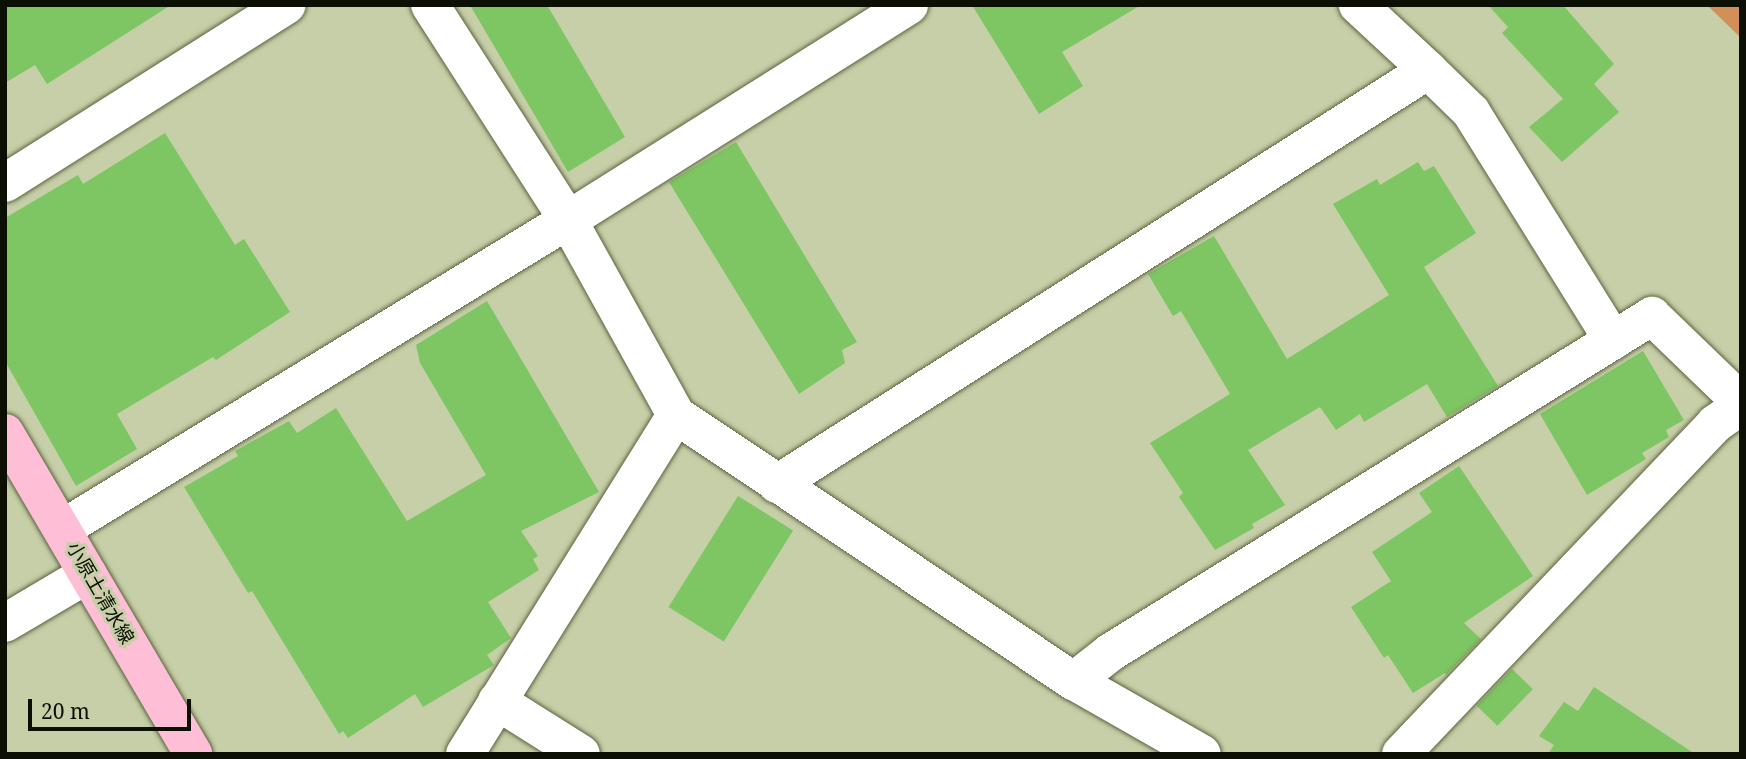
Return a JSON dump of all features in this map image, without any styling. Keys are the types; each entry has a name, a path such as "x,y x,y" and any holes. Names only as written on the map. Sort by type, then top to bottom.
{"main road":[{"name":"小原土清水線","path":"5,433 193,754"}],"street":[{"path":"5,183 287,5"},
{"path":"430,5 568,220 676,415 1074,681 1202,754"},
{"path":"62,529 568,220 909,5"},
{"path":"1358,5 1471,112 1613,340"},
{"path":"777,484 1428,70"},
{"path":"1074,681 1111,652 1652,316 1741,404 1715,425 1401,754"},
{"path":"465,754 676,415"},
{"path":"5,623 88,574"},
{"path":"497,701 581,754"}],"shaded area":[{"path":"1707,5 1741,5 1741,38"}],"building":[{"path":"5,5 171,5 47,84 35,65 5,83"},
{"path":"470,5 547,5 625,137 568,172"},
{"path":"972,5 1141,5 1062,52 1083,86 1039,114"},
{"path":"1488,5 1563,5 1614,64 1594,84 1619,112 1562,162 1529,127 1563,99 1502,33 1508,27"},
{"path":"165,133 235,245 244,239 290,312 216,360 213,357 117,414 137,449 76,486 5,361 5,218 78,175 83,184"},
{"path":"736,142 857,342 842,350 845,363 799,394 669,182"},
{"path":"1418,162 1424,171 1434,166 1476,233 1424,267 1498,386 1447,417 1427,384 1364,422 1360,414 1336,430 1320,407 1248,450 1285,505 1252,524 1254,528 1215,550 1179,497 1183,493 1150,443 1230,394 1181,311 1173,316 1148,274 1214,236 1287,359 1389,295 1333,204 1377,179 1380,185"},
{"path":"487,301 599,492 521,531 538,556 533,559 539,570 488,602 511,638 487,655 494,665 423,707 415,694 348,738 343,731 339,734 252,591 248,593 184,487 238,456 235,451 289,421 297,433 336,408 407,521 486,475 420,363 416,345"},
{"path":"1643,351 1684,420 1666,430 1669,437 1642,453 1646,459 1587,495 1540,414"},
{"path":"1459,466 1533,576 1464,623 1481,639 1446,675 1445,673 1413,693 1388,655 1384,658 1351,607 1391,581 1372,552 1432,512 1419,493"},
{"path":"738,496 793,530 724,642 669,607"},
{"path":"1512,669 1533,689 1497,726 1477,706"},
{"path":"1594,687 1695,754 1548,754 1554,745 1539,736 1564,702 1578,711"}]}
